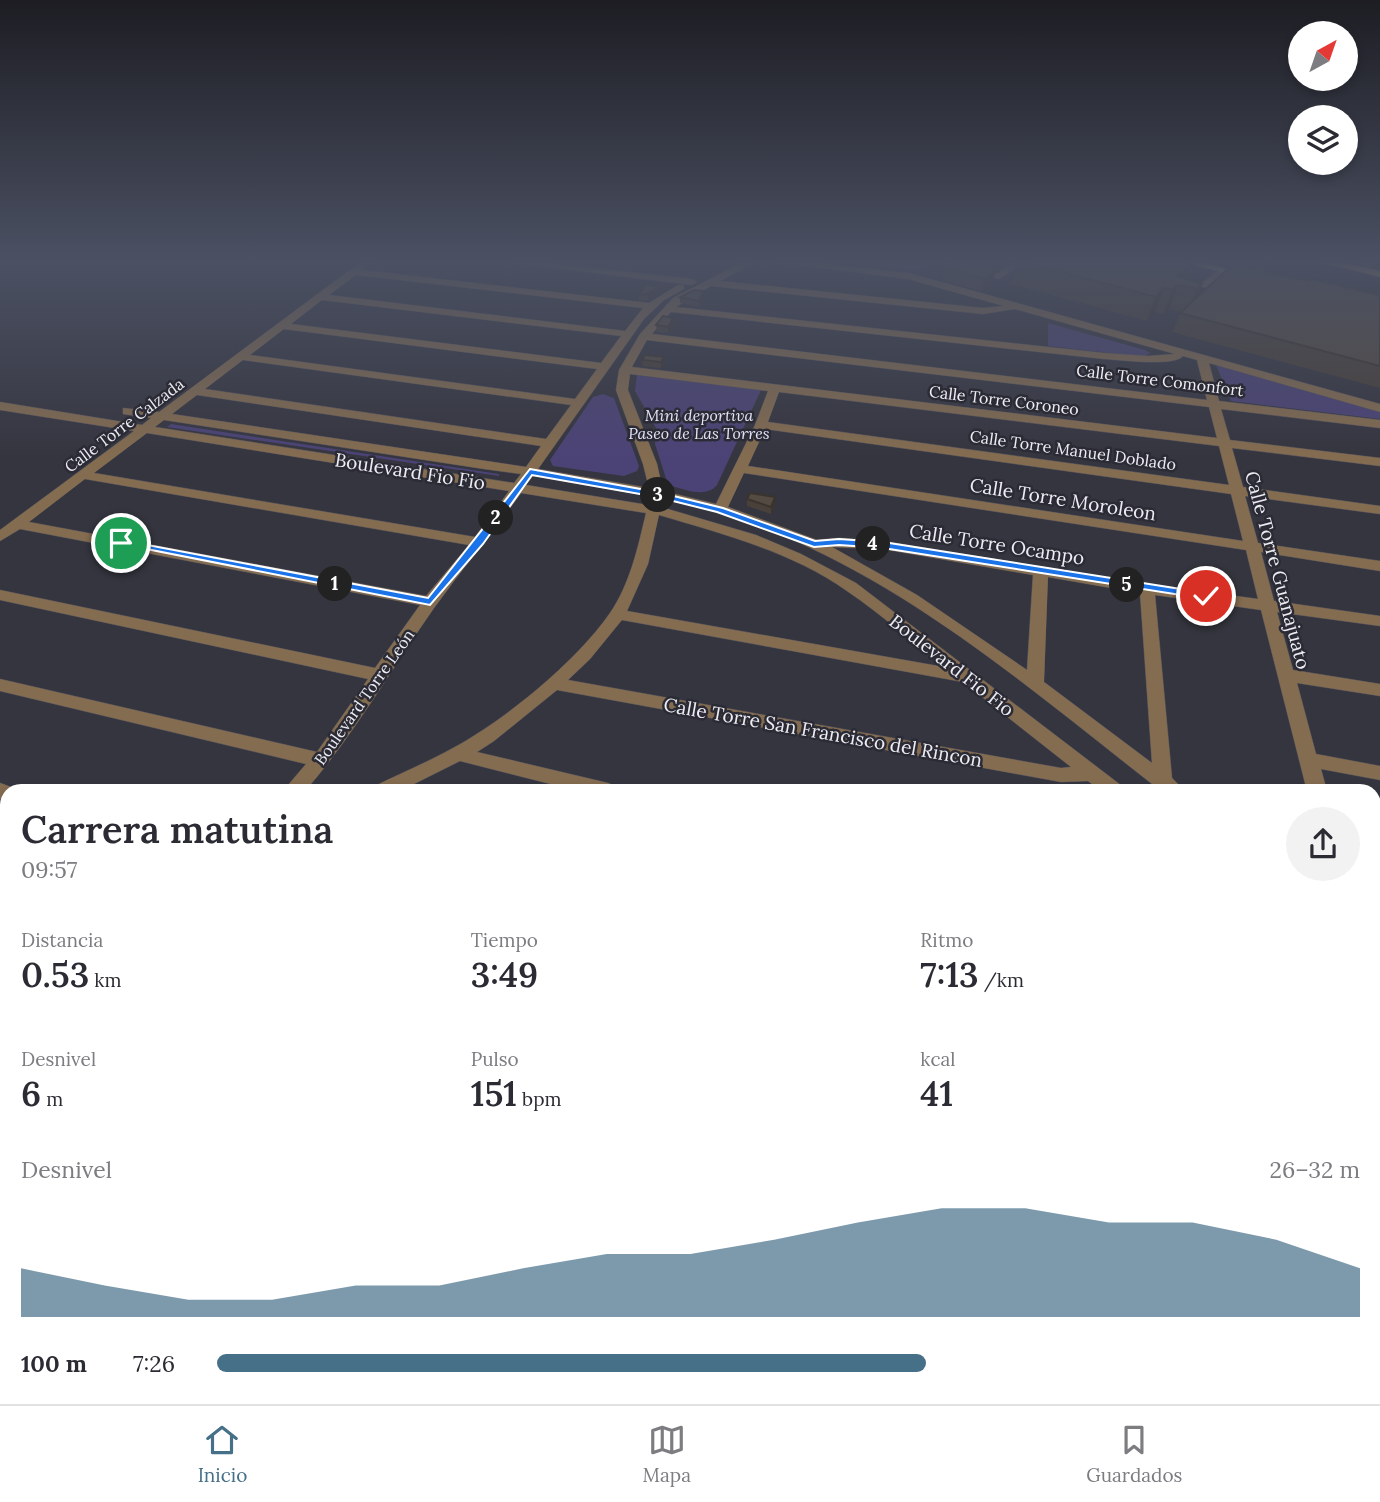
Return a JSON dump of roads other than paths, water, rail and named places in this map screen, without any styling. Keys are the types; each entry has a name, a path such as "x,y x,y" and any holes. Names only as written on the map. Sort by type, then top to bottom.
{"street":[{"name":"Calle Torre Calzada","path":"0,537 281,327"},
{"path":"286,327 604,367"},
{"path":"565,327 627,334"},
{"name":"Boulevard Torre León","path":"396,784 488,736 555,683 584,655 618,614 641,564 656,502 650,464 606,389 604,367 633,327"},
{"name":"Boulevard Torre León","path":"301,784 321,760 430,602 479,542 579,403 606,389 625,370 652,327"},
{"path":"829,327 1129,359 1195,357"},
{"path":"1086,327 1380,408"},
{"name":"Calle Torre Comonfort","path":"644,336 1380,424"},
{"path":"242,357 579,403"},
{"name":"Calle Torre Guanajuato","path":"1195,357 1212,402 1315,784"},
{"name":"Calle Torre Coroneo","path":"625,370 1380,462"},
{"path":"720,510 761,425 775,388"},
{"path":"195,391 549,443"},
{"name":"Boulevard Fio Fio","path":"0,407 518,487 720,510 814,544 919,602 1035,685 1165,784"},
{"name":"Boulevard Fio Fio","path":"127,411 530,472 656,502 751,538 796,557 851,586 1106,784"},
{"name":"Calle Torre Manuel Doblado","path":"761,425 1380,510"},
{"name":"Calle Torre Moroleon","path":"741,469 1380,566"},
{"path":"83,475 479,542"},
{"path":"18,524 430,602"},
{"name":"Calle Torre Ocampo","path":"814,544 839,542 883,545 1147,589 1380,621"},
{"path":"1035,685 1041,571"},
{"path":"1147,589 1169,784"},
{"path":"0,595 379,674"},
{"path":"618,614 967,677"},
{"path":"1286,675 1380,690"},
{"name":"Calle Torre San Francisco del Rincon","path":"555,683 1062,783 1092,773"},
{"path":"0,685 321,760"},
{"path":"1059,748 1062,783"},
{"path":"458,754 580,784"},
{"path":"1309,760 1380,773"}],"park label":[{"name":"Mini deportiva Paseo de Las Torres","path":"699,424"}]}
